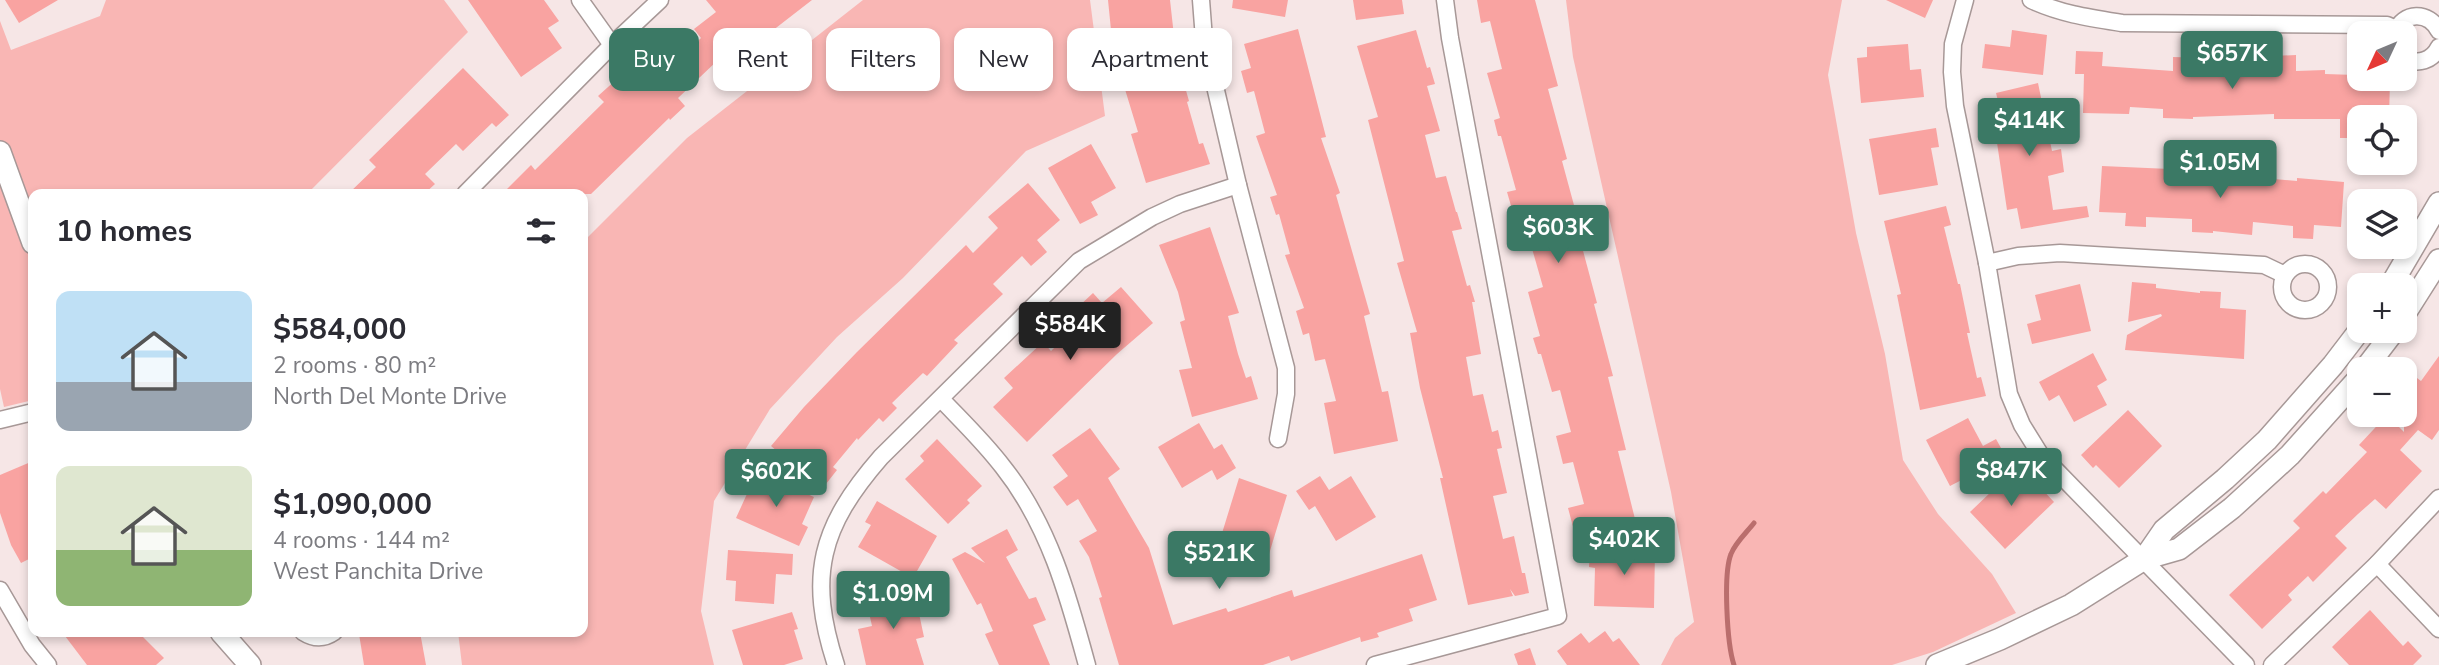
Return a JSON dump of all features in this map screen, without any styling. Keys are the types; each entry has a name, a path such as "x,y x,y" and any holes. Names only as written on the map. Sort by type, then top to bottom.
{"street":[{"path":"580,0 609,41"},
{"path":"630,28 660,0"},
{"path":"1201,0 1204,38 1238,185 1286,368 1286,394 1278,439"},
{"path":"1375,665 1398,662 1558,616 1445,0"},
{"path":"1965,0 1953,44 1955,106 1987,263 2009,394 2022,425 2040,454 2246,665"},
{"path":"2031,0 2050,9 2079,17 2122,23 2347,25"},
{"path":"2404,21 2407,18 2422,16 2435,24 2439,31"},
{"path":"2417,62 2431,58 2439,47"},
{"path":"470,189 609,48"},
{"path":"0,152 28,229"},
{"path":"836,665 827,639 821,569 828,537 860,481 1079,261 1152,217 1180,204 1238,185"},
{"path":"2398,273 2439,203"},
{"path":"1987,263 2018,256 2079,254 2264,265 2285,275"},
{"path":"2417,295 2439,260"},
{"path":"2144,559 2164,530 2267,440 2350,343"},
{"path":"2374,357 2385,343"},
{"path":"1937,665 2071,605 2144,559 2179,549 2232,508 2290,455 2347,391"},
{"path":"941,399 1003,467 1030,507 1056,562 1087,665"},
{"path":"0,420 28,413"},
{"path":"2272,665 2377,564 2439,498"},
{"path":"2377,564 2439,629"},
{"path":"0,590 32,645 48,665"},
{"path":"226,637 250,665"}],"shaded area":[{"path":"106,0 444,0 468,32 312,189 28,189 28,401 4,407 0,389 0,21 11,50 100,16"},
{"path":"863,0 1090,0 1094,28 1067,28 1067,91 1102,91 1105,116 1026,151 903,278 837,337 770,409 714,501 701,611 714,665 462,665 459,637 588,637 588,237 687,138 747,91 812,91 812,40 826,29 826,91 940,91 940,28 827,28"},
{"path":"1566,0 1842,0 1828,75 1856,233 1885,354 1903,460 1938,514 1992,574 2016,613 1933,652 1892,665 1661,665 1675,638 1694,622 1671,492 1573,57"}],"building":[{"path":"5,0 58,0 19,23"},
{"path":"468,0 544,0 559,21 548,28 562,48 521,77"},
{"path":"706,0 812,0 776,28 713,28 713,65 699,78 701,38 699,28 695,28 716,12"},
{"path":"1108,0 1170,0 1173,28 1111,28"},
{"path":"1233,0 1288,0 1285,17 1232,8"},
{"path":"1353,0 1402,0 1404,14 1356,20"},
{"path":"1477,0 1535,0 1558,86 1548,89 1567,159 1562,161 1581,231 1578,232 1613,376 1608,377 1626,450 1618,451 1636,523 1576,538 1568,508 1584,504 1573,462 1563,464 1556,436 1571,432 1560,390 1552,392 1541,354 1538,354 1533,338 1540,336 1528,292 1543,287 1531,245 1523,247 1507,192 1516,190 1494,120 1500,118 1487,73 1502,69 1490,21 1481,23"},
{"path":"1886,0 1933,0 1925,18"},
{"path":"1298,29 1326,137 1321,138 1340,193 1336,195 1370,314 1364,316 1382,392 1388,391 1398,441 1334,454 1324,403 1336,401 1325,359 1315,361 1309,333 1303,335 1296,311 1304,308 1285,255 1290,254 1279,214 1276,215 1270,197 1277,195 1256,136 1265,133 1254,91 1247,93 1241,71 1251,68 1244,44"},
{"path":"1416,30 1427,68 1430,67 1435,84 1427,86 1440,131 1425,135 1436,178 1446,176 1457,212 1462,229 1452,231 1467,286 1470,285 1475,302 1472,302 1481,354 1466,357 1473,396 1483,394 1492,432 1498,430 1502,448 1497,449 1507,493 1493,496 1503,539 1514,536 1529,593 1515,596 1510,589 1513,596 1468,605 1440,478 1443,478 1420,388 1410,333 1417,332 1397,263 1404,261 1368,120 1378,117 1357,46"},
{"path":"2012,30 2047,35 2043,75 1982,68 1985,44 2010,47"},
{"path":"1908,44 1910,70 1921,69 1924,97 1861,103 1857,58 1867,57 1867,47"},
{"path":"2076,51 2103,52 2102,66 2173,71 2173,57 2208,58 2208,54 2229,54 2229,69 2274,67 2274,56 2296,55 2296,71 2325,70 2325,74 2347,75 2347,91 2390,91 2389,105 2347,105 2347,138 2340,138 2340,119 2274,119 2274,114 2163,118 2163,109 2130,107 2129,114 2083,113 2084,74 2075,74"},
{"path":"463,68 509,115 496,127 492,123 463,151 456,144 425,174 435,184 430,189 353,189 376,167 369,160"},
{"path":"2038,83 2052,151 2061,149 2064,172 2048,176 2053,210 2087,206 2089,217 2021,229 2017,208 2007,210 1996,136 1990,116 2001,113 1996,93"},
{"path":"609,86 609,91 685,91 678,98 685,106 670,120 669,118 591,194 588,194 588,189 507,189 531,165 535,170 604,102 598,96"},
{"path":"1126,91 1186,91 1199,144 1203,143 1210,164 1146,183 1131,134 1138,132"},
{"path":"1936,128 1939,147 1931,148 1938,185 1879,195 1869,139"},
{"path":"1091,144 1116,188 1091,202 1098,215 1080,224 1048,168"},
{"path":"2102,166 2215,171 2215,174 2297,181 2297,178 2344,182 2341,227 2314,225 2313,239 2293,238 2293,226 2253,222 2252,235 2192,232 2192,219 2146,217 2146,227 2125,226 2126,213 2099,212"},
{"path":"1028,183 1060,220 1037,240 1047,252 1031,266 1022,256 993,284 1003,294 954,340 958,343 927,376 923,373 892,403 897,408 883,422 879,418 858,440 857,438 833,467 837,470 822,489 771,446 857,352 966,245 973,253 998,228 988,217"},
{"path":"1946,206 1951,225 1944,227 1960,284 1977,378 1981,377 1986,396 1920,410 1897,295 1901,294 1884,221"},
{"path":"1210,227 1239,313 1228,316 1238,354 1246,378 1251,376 1258,399 1192,417 1179,370 1192,368 1180,322 1185,320 1178,292 1159,245"},
{"path":"2132,282 2200,293 2221,292 2220,308 2246,310 2244,359 2125,350 2127,335 2162,316 2161,314 2128,322"},
{"path":"2080,284 2091,331 2032,344 2027,324 2041,320 2035,295"},
{"path":"1121,287 1153,323 1117,354 1027,442 993,407 1013,388 1004,378 1043,342 1051,351 1085,318 1077,308 1093,293 1102,303"},
{"path":"2093,353 2107,380 2097,386 2107,405 2074,422 2059,395 2049,401 2039,382"},
{"path":"2439,356 2439,430 2432,440 2418,430 2400,450 2422,471 2386,509 2375,499 2335,536 2347,548 2313,582 2308,576 2288,595 2292,600 2262,629 2229,595 2300,528 2293,521 2323,491 2326,494 2367,452 2359,445 2376,427 2399,427 2404,432 2404,427 2417,427 2417,378 2421,381"},
{"path":"2128,410 2162,446 2119,488 2096,465 2093,468 2081,455"},
{"path":"1968,418 1983,446 1996,439 2006,457 1950,486 1926,440"},
{"path":"1199,423 1214,449 1222,444 1236,468 1217,480 1212,470 1182,488 1158,447"},
{"path":"1090,428 1120,469 1108,478 1149,548 1173,625 1226,608 1228,612 1292,590 1294,597 1422,554 1437,600 1409,609 1413,621 1377,633 1379,637 1361,642 1360,637 1291,661 1289,656 1263,665 1119,665 1099,598 1102,597 1089,557 1079,541 1097,531 1078,499 1067,506 1053,487 1068,476 1052,455"},
{"path":"937,439 982,486 967,500 970,503 948,524 905,479 924,461 920,456"},
{"path":"28,463 28,560 21,563 11,545 0,513 0,475"},
{"path":"2016,468 2038,491 2041,488 2054,502 2005,549 1970,512"},
{"path":"757,472 814,497 802,524 808,527 799,546 736,518"},
{"path":"1320,476 1329,490 1351,476 1376,517 1336,541 1315,506 1309,510 1296,491"},
{"path":"1239,478 1287,495 1266,564 1231,554 1233,547 1219,543"},
{"path":"877,501 937,536 913,578 858,547 871,525 865,522"},
{"path":"1007,529 1018,550 1006,557 1029,599 1036,597 1046,620 1033,625 1050,665 999,665 985,634 993,631 981,603 977,605 952,559 965,552 985,563 971,548"},
{"path":"1590,548 1655,550 1654,608 1594,606 1595,568 1589,567"},
{"path":"728,550 793,554 792,575 776,574 774,604 735,601 736,581 726,580"},
{"path":"914,590 924,637 916,639 924,665 866,665 858,629 872,626 866,599"},
{"path":"2370,610 2403,646 2408,641 2422,656 2413,665 2349,665 2332,647"},
{"path":"792,612 798,629 794,630 803,659 784,665 743,665 732,630"},
{"path":"1605,631 1613,642 1619,638 1640,665 1567,665 1557,651 1581,633 1589,643"},
{"path":"66,637 143,637 164,658 156,665 87,665"},
{"path":"359,637 421,637 426,665 364,665"},
{"path":"1530,648 1536,665 1518,665 1514,654"}],"waterway":[{"path":"1734,665 1729,642 1727,577 1731,554 1754,523"}]}
